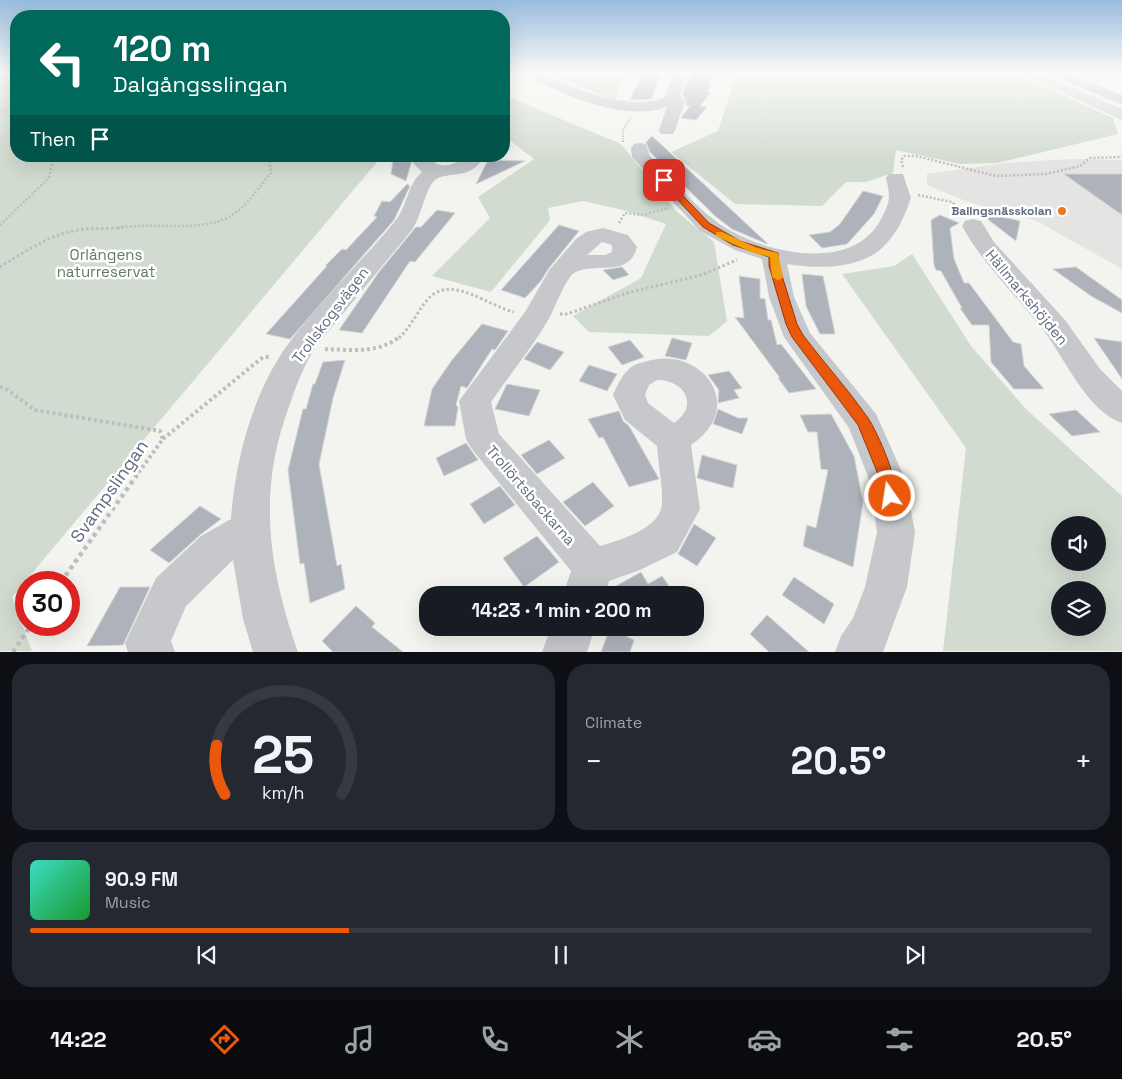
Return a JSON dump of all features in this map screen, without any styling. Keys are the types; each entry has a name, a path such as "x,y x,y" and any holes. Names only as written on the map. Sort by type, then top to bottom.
{"main road":[{"path":"1093,102 1122,115"}],"street":[{"path":"607,102 639,112 667,102"},
{"path":"667,130 677,102"},
{"path":"640,148 641,157 706,225 722,236 754,250 774,255 810,259 839,257 856,253 871,246 892,219 901,198 903,180"},
{"name":"Trollskogsvägen","path":"276,652 260,605 250,556 251,482 262,434 294,358 367,265 405,224 413,212 421,183 430,163 460,169 470,162"},
{"name":"Hällmarkshöjden","path":"973,226 984,245 1002,267 1055,326 1089,377 1122,412"},
{"name":"Trollörtsbackarna","path":"611,236 603,235 589,240 564,268 549,290 537,315 475,401 483,439 589,581 626,557 663,539 681,509 673,440"},
{"path":"774,255 774,266 791,324 798,337 864,423 887,479 896,532 886,587 870,632 856,652"},
{"path":"153,652 147,643 171,592 215,549 250,528"},
{"path":"564,652 570,636"}],"path":[{"path":"639,112 623,130 623,143 640,148"},
{"path":"973,226 955,204 903,180 901,160 904,156 916,156 996,176 1046,174 1080,166 1090,158 1122,157"},
{"path":"0,225 49,178 53,162"},
{"path":"0,267 36,245 71,231 109,230 143,224 182,226 209,223 232,216 249,201 257,188 272,173 270,162"},
{"path":"611,236 625,213 643,215 686,204"},
{"path":"163,439 263,358 294,358"},
{"name":"Svampslingan","path":"0,387 5,388 35,410 160,431 163,439 69,571"},
{"path":"13,652 24,636"}],"shaded area":[{"name":"Balingsnässkolan","path":"1071,159 1122,160 1122,269 1037,221 968,202 927,185 927,174 1005,163"}],"green space":[{"name":"Orlångens naturreservat","path":"0,102 10,102 10,162 377,162 34,571 15,571 15,593 12,597 15,605 15,636 26,636 32,651 0,651"},
{"path":"510,102 522,102 621,144 676,211 714,242 727,321 709,336 589,332 573,316 641,278 666,224 623,210 583,201 548,208 550,220 491,292 432,276 490,218 478,197 534,159 510,141"},
{"path":"727,102 1079,102 1113,118 1118,134 997,163 960,164 896,150 893,173 866,182 846,182 822,206 735,204 671,152 718,131"},
{"path":"912,254 971,346 1025,408 1122,496 1122,651 943,651 966,448 842,274 894,266"}],"building":[{"path":"686,102 703,102 700,106 707,107 696,120 681,118 690,106 686,105"},
{"path":"652,136 767,244 732,229 715,216 650,152 646,142"},
{"path":"525,161 476,184 487,162"},
{"path":"393,162 411,162 406,181 391,174"},
{"path":"1064,174 1122,174 1122,215 1085,189"},
{"path":"407,184 410,186 394,220 290,339 266,334 327,266 325,266 342,249 346,250 377,217 374,216 382,201 390,202"},
{"path":"863,191 883,196 874,214 847,244 822,248 809,235 830,232 840,224"},
{"path":"437,210 455,213 415,262 410,261 362,333 339,330 379,272 416,227 421,227"},
{"path":"977,211 1020,221 1016,241"},
{"path":"940,215 959,223 950,228 954,259 964,283 969,283 1013,342 1021,344 1024,366 1044,389 1014,389 991,362 989,325 972,325 960,308 962,308 941,271 936,270 931,220"},
{"path":"559,225 579,231 540,282 525,298 501,290"},
{"path":"622,267 629,275 613,280 603,270"},
{"path":"1076,267 1122,300 1122,313 1091,296 1053,269"},
{"path":"802,274 823,276 835,334 820,334 806,306"},
{"path":"739,276 760,279 760,298 765,299 768,320 771,320 777,345 781,344 816,389 789,393 735,317 744,318"},
{"path":"482,324 508,331 495,350 492,349 467,388 461,386 456,405 458,407 455,426 424,426 432,389 452,360"},
{"path":"672,338 692,343 686,360 665,356"},
{"path":"1094,338 1122,342 1122,379"},
{"path":"630,340 644,357 622,365 608,347"},
{"path":"537,342 564,352 550,370 524,359"},
{"path":"345,360 333,398 319,464 337,566 341,564 345,589 310,603 304,563 300,564 288,470 303,409 306,409 313,384 315,384 323,362"},
{"path":"589,365 617,374 607,391 579,381"},
{"path":"729,371 742,388 734,390 739,398 718,403 719,390 708,375"},
{"path":"507,384 540,390 529,416 495,409"},
{"path":"718,409 738,418 748,418 742,434 713,424"},
{"path":"1076,410 1100,432 1072,436 1049,414"},
{"path":"619,411 623,421 629,426 659,479 629,487 603,437 599,438 588,419"},
{"path":"831,414 854,456 863,502 853,567 803,546 807,525 816,528 828,470 821,469 817,432 808,432 800,415"},
{"path":"549,440 565,458 537,474 521,455"},
{"path":"466,443 478,460 444,476 436,458"},
{"path":"702,455 737,465 733,488 697,478"},
{"path":"593,482 614,506 585,526 563,502"},
{"path":"500,486 515,505 484,524 470,504"},
{"path":"200,506 221,519 169,563 150,550"},
{"path":"694,524 716,538 697,566 678,554"},
{"path":"537,536 559,562 523,586 503,558"},
{"path":"641,572 648,584 662,576 669,586 616,586"},
{"path":"794,577 834,604 824,624 782,595"},
{"path":"120,587 150,587 123,645 87,646"},
{"path":"356,606 375,623 372,627 403,652 333,652 322,641"},
{"path":"767,615 809,652 769,652 750,634"},
{"path":"607,636 626,636 634,640 630,652 601,652"}],"slow traffic":[{"path":"719,234 754,250 774,255 774,266 778,277"}],"place":[{"name":"Balingsnässkolan","path":"1062,211"}],"route":[{"path":"664,180 706,225 722,236 754,250 774,255 774,266 791,324 798,337 864,423 887,479 890,496"}]}
